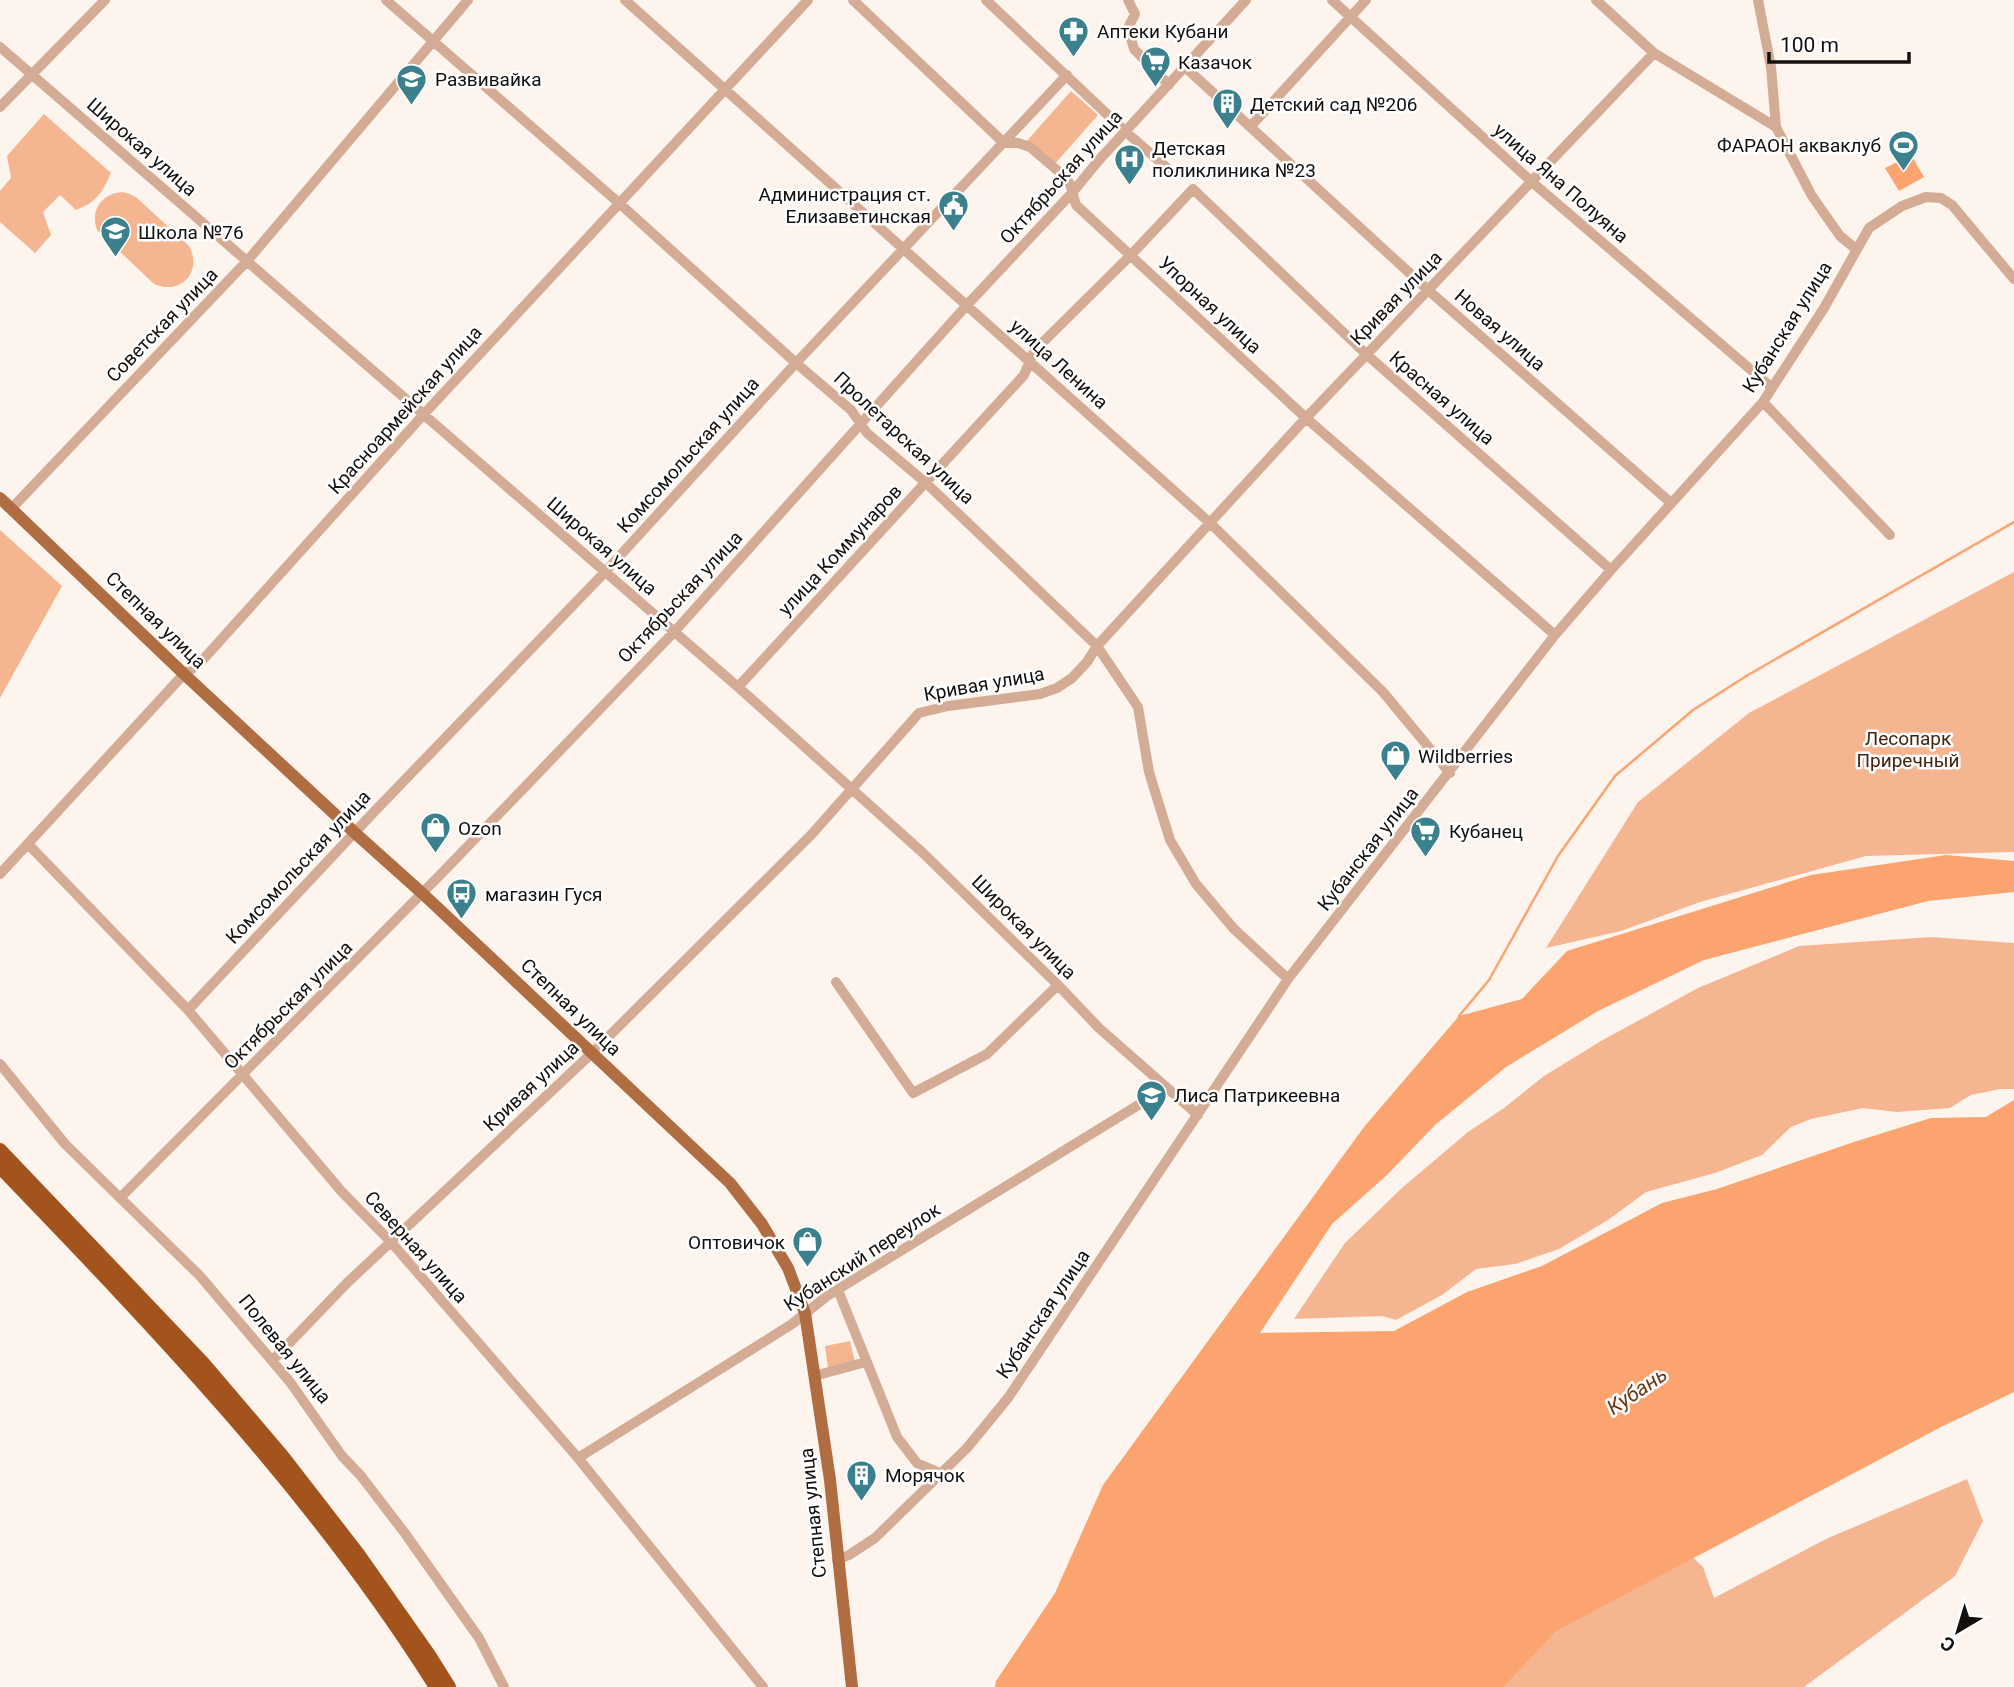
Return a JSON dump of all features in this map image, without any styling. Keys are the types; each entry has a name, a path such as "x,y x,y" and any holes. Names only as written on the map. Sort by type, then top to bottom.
{"highway":[{"path":"0,1150 203,1363 283,1457 358,1554 449,1687"},
{"path":"0,1167 194,1372 272,1463 350,1562 436,1687"}],"main road":[{"name":"Степная улица","path":"0,498 184,674 422,893 730,1183 762,1224 788,1268 804,1313 831,1480 837,1560 852,1687"}],"street":[{"path":"0,107 105,0"},
{"name":"Пролетарская улица","path":"386,0 851,410 867,433 926,483 1097,646 1138,707 1149,772 1170,840 1196,884 1234,929 1288,979"},
{"name":"Советская улица","path":"12,508 248,260 468,0"},
{"name":"улица Ленина","path":"625,0 1209,523 1382,692 1450,773"},
{"name":"Красноармейская улица","path":"0,874 184,674 199,664 424,414 808,0"},
{"name":"Упорная улица","path":"853,0 1004,143 1018,142 1030,147 1064,176 1070,184 1076,205 1306,418 1555,635"},
{"path":"986,0 1174,174"},
{"path":"1128,0 1135,14 1128,28 1134,49 1169,85"},
{"name":"Октябрьская улица","path":"120,1198 422,893 675,631 967,305 1072,194 1099,160 1246,0"},
{"name":"улица Яна Полуяна","path":"1332,0 1532,182 1771,387"},
{"path":"1251,126 1366,0"},
{"path":"1596,0 1654,53 1776,127"},
{"path":"1758,0 1771,66 1776,127 1812,196 1840,236 1856,249"},
{"name":"Широкая улица","path":"0,47 738,687 923,853 1099,1028 1198,1115"},
{"name":"Кривая улица","path":"272,1361 347,1283 591,1054 812,834 919,713 948,706 1040,694 1058,688 1072,678 1097,646 1306,418 1654,53"},
{"name":"Новая улица","path":"1185,67 1428,290 1671,503"},
{"name":"Комсомольская улица","path":"188,1010 605,572 796,363 1067,75"},
{"name":"улица Коммунаров","path":"738,687 1024,376 1039,345 1131,256 1192,189"},
{"name":"Красная улица","path":"1192,189 1366,354 1611,570"},
{"name":"Кубанская улица","path":"837,1560 875,1538 967,1448 1008,1398 1288,979 1555,635 1763,402 1824,308 1869,228 1902,206 1926,197 1941,198 1952,205 2014,279"},
{"path":"1763,402 1890,535"},
{"name":"Северная улица","path":"28,844 188,1010 342,1192 391,1242 578,1458 763,1687"},
{"path":"836,982 913,1093 987,1054 1058,985"},
{"name":"Полевая улица","path":"0,1064 65,1144 200,1276 290,1382 449,1595 479,1638 504,1687"},
{"name":"Кубанский переулок","path":"578,1458 792,1324 838,1290 1166,1087"},
{"path":"838,1290 897,1437 917,1463 942,1474"},
{"path":"814,1376 866,1362"}],"green space":[{"path":"1071,91 1098,115 1053,166 1026,142"},
{"path":"44,114 111,173 102,191 89,204 76,210 60,195 43,212 51,235 35,253 0,222 0,191 11,178 7,156"},
{"path":"122,192 137,198 189,246 193,264 187,279 181,284 164,287 154,284 97,230 95,216 99,205 108,196"},
{"path":"0,530 62,586 0,698"},
{"name":"Лесопарк Приречный","path":"2014,572 2014,852 1866,856 1700,902 1621,931 1546,948 1638,802 1749,713"},
{"path":"1931,937 2014,943 2014,1089 1971,1095 1950,1108 1897,1112 1863,1108 1811,1119 1791,1127 1762,1155 1715,1173 1646,1192 1608,1220 1559,1249 1515,1264 1476,1269 1442,1295 1396,1320 1382,1316 1294,1319 1345,1243 1403,1187 1468,1132 1544,1076 1601,1041 1698,988 1799,946"},
{"path":"850,1341 855,1362 828,1368 825,1346"},
{"path":"1967,1479 1983,1521 1955,1576 1804,1687 1474,1687 1540,1629 1682,1547 1703,1567 1714,1598 1826,1539"}],"water":[{"name":"ФАРАОН акваклуб","path":"1911,155 1924,177 1899,191 1885,168"},
{"name":"Кубань","path":"1946,855 2014,861 2014,892 1928,901 1704,960 1598,1011 1506,1067 1435,1125 1387,1175 1332,1224 1260,1333 1394,1331 1467,1292 1542,1266 1662,1203 1717,1189 1931,1118 1986,1117 2014,1100 2014,1392 1941,1427 1556,1631 1503,1687 995,1687 996,1681 1055,1593 1103,1485 1364,1127 1459,1016 1522,999 1567,951 1811,875"}],"waterway":[{"path":"1459,1016 1489,980 1558,856 1615,776 1693,710 1748,675 2014,522"}],"place":[{"name":"Аптеки Кубани","path":"1074,58"},
{"name":"Казачок","path":"1155,89"},
{"name":"Развивайка","path":"412,106"},
{"name":"Детский сад №206","path":"1227,131"},
{"name":"ФАРАОН акваклуб","path":"1904,172"},
{"name":"Детская поликлиника №23","path":"1129,186"},
{"name":"Администрация ст. Елизаветинская","path":"954,232"},
{"name":"Школа №76","path":"115,259"},
{"name":"Wildberries","path":"1395,783"},
{"name":"Ozon","path":"435,855"},
{"name":"Кубанец","path":"1426,858"},
{"name":"магазин Гуся","path":"462,921"},
{"name":"Лиса Патрикеевна","path":"1151,1122"},
{"name":"Оптовичок","path":"808,1269"},
{"name":"Морячок","path":"862,1502"}]}
